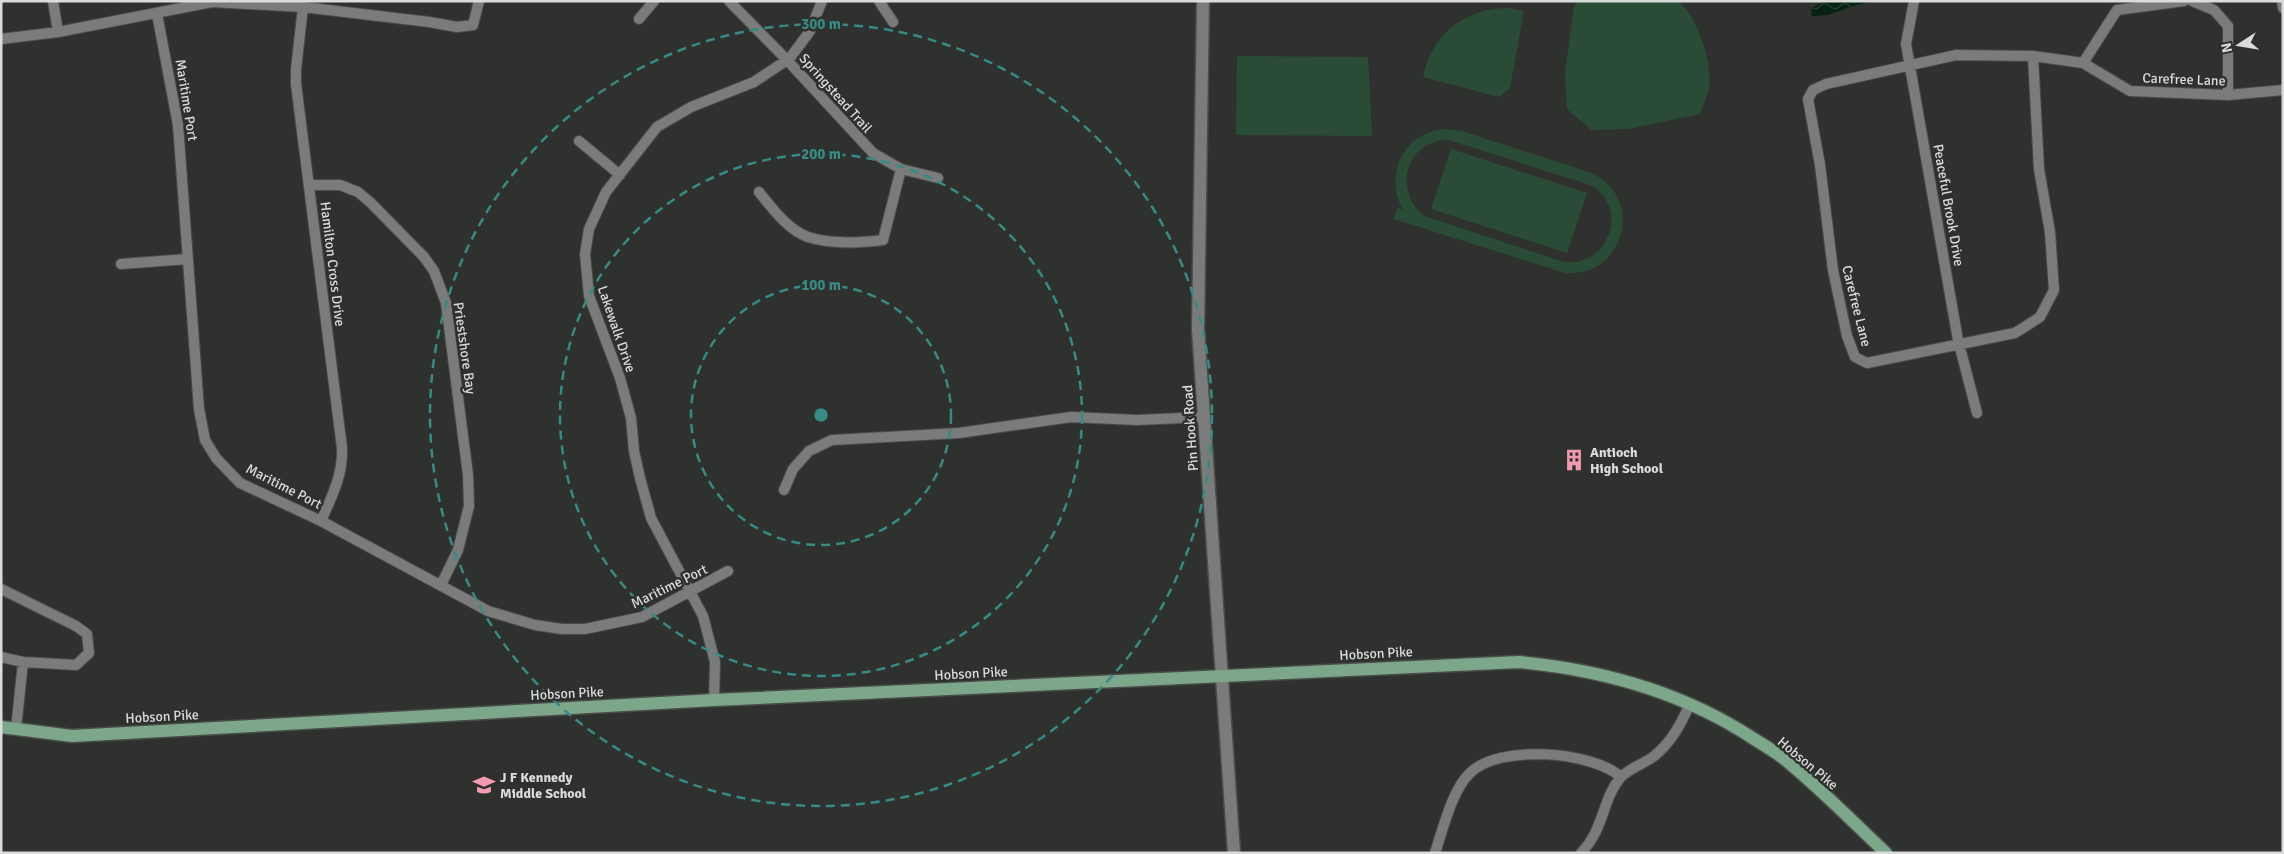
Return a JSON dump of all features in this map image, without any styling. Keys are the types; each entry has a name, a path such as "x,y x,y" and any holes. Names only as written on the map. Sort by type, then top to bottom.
{"main road":[{"name":"Hobson Pike","path":"1,727 72,736 714,700 1519,662 1562,666 1606,674 1639,684 1690,704 1740,730 1782,757 1886,853"}],"street":[{"path":"54,1 58,32"},
{"path":"1,39 58,32 212,2 303,7 457,27 474,25 479,1"},
{"path":"639,19 654,1"},
{"name":"Springstead Trail","path":"729,1 788,60 872,153 901,169 938,178"},
{"name":"Lakewalk Drive","path":"714,700 715,662 703,616 651,518 634,451 631,418 620,378 588,296 584,254 589,229 606,192 658,126 691,107 754,82 788,60 810,31 822,1"},
{"path":"879,1 893,22"},
{"name":"Pin Hook Road","path":"1203,1 1198,329 1234,853"},
{"name":"Peaceful Brook Drive","path":"1914,1 1906,44 1959,343 1977,413"},
{"path":"2083,63 2117,10 2184,1"},
{"path":"2192,1 2214,10 2228,26 2228,95"},
{"path":"2214,10 2221,1"},
{"path":"2282,1 2283,8"},
{"name":"Hamilton Cross Drive","path":"303,7 296,84 342,448 339,479 322,521"},
{"name":"Maritime Port","path":"157,14 178,124 199,409 205,440 216,458 240,483 322,521 488,611 535,625 562,629 584,629 642,618 728,571"},
{"name":"Carefree Lane","path":"2033,56 2039,169 2050,232 2054,290 2040,317 2015,333 1959,343 1873,363 1859,360 1850,348 1832,262 1820,165 1808,105 1810,94 1813,90 1826,84 1956,55 2033,56 2083,63 2130,91 2228,95 2283,90"},
{"path":"579,141 620,175"},
{"path":"759,192 784,221 807,236 865,242 883,240 901,169"},
{"name":"Priestshore Bay","path":"309,185 340,185 358,192 370,202 424,257 434,271 446,303 468,475 469,506 464,534 441,585"},
{"path":"121,264 188,259"},
{"path":"784,490 793,469 809,451 832,440 959,433 1071,417 1137,420 1204,417"},
{"path":"1,589 76,626 86,634 89,654 76,665 24,662 1,657"},
{"path":"16,729 24,662"},
{"path":"1581,853 1591,842 1621,777 1653,757 1669,742 1680,726 1690,704"},
{"path":"1434,853 1458,789 1469,773 1490,759 1517,754 1550,756 1595,764 1615,772 1621,777"}],"shaded area":[{"path":"1577,1 1677,1 1684,7 1697,28 1709,66 1709,88 1700,114 1628,129 1591,130 1567,109 1565,72 1574,7"},
{"path":"1508,8 1524,11 1510,88 1499,97 1423,77 1427,62 1434,48 1452,27 1478,13 1492,9"},
{"path":"1237,56 1368,57 1372,136 1236,135"},
{"path":"1447,129 1462,131 1589,172 1607,183 1618,198 1623,215 1621,233 1614,249 1602,263 1586,271 1565,273 1394,219 1397,208 1403,210 1397,196 1396,182 1397,169 1402,156 1409,146 1420,137 1432,131","holes":["1449,140 1593,186 1604,197 1610,209 1609,235 1602,247 1592,256 1579,261 1564,262 1425,216 1415,206 1408,194 1407,181 1408,169 1414,157 1423,148 1435,142"]},
{"path":"1451,149 1587,193 1567,253 1431,209"}],"water":[{"path":"1826,1 1876,1 1828,15 1812,16 1811,8"}],"place":[{"name":"Antioch High School","path":"1574,460"},
{"name":"J F Kennedy Middle School","path":"484,785"}]}
